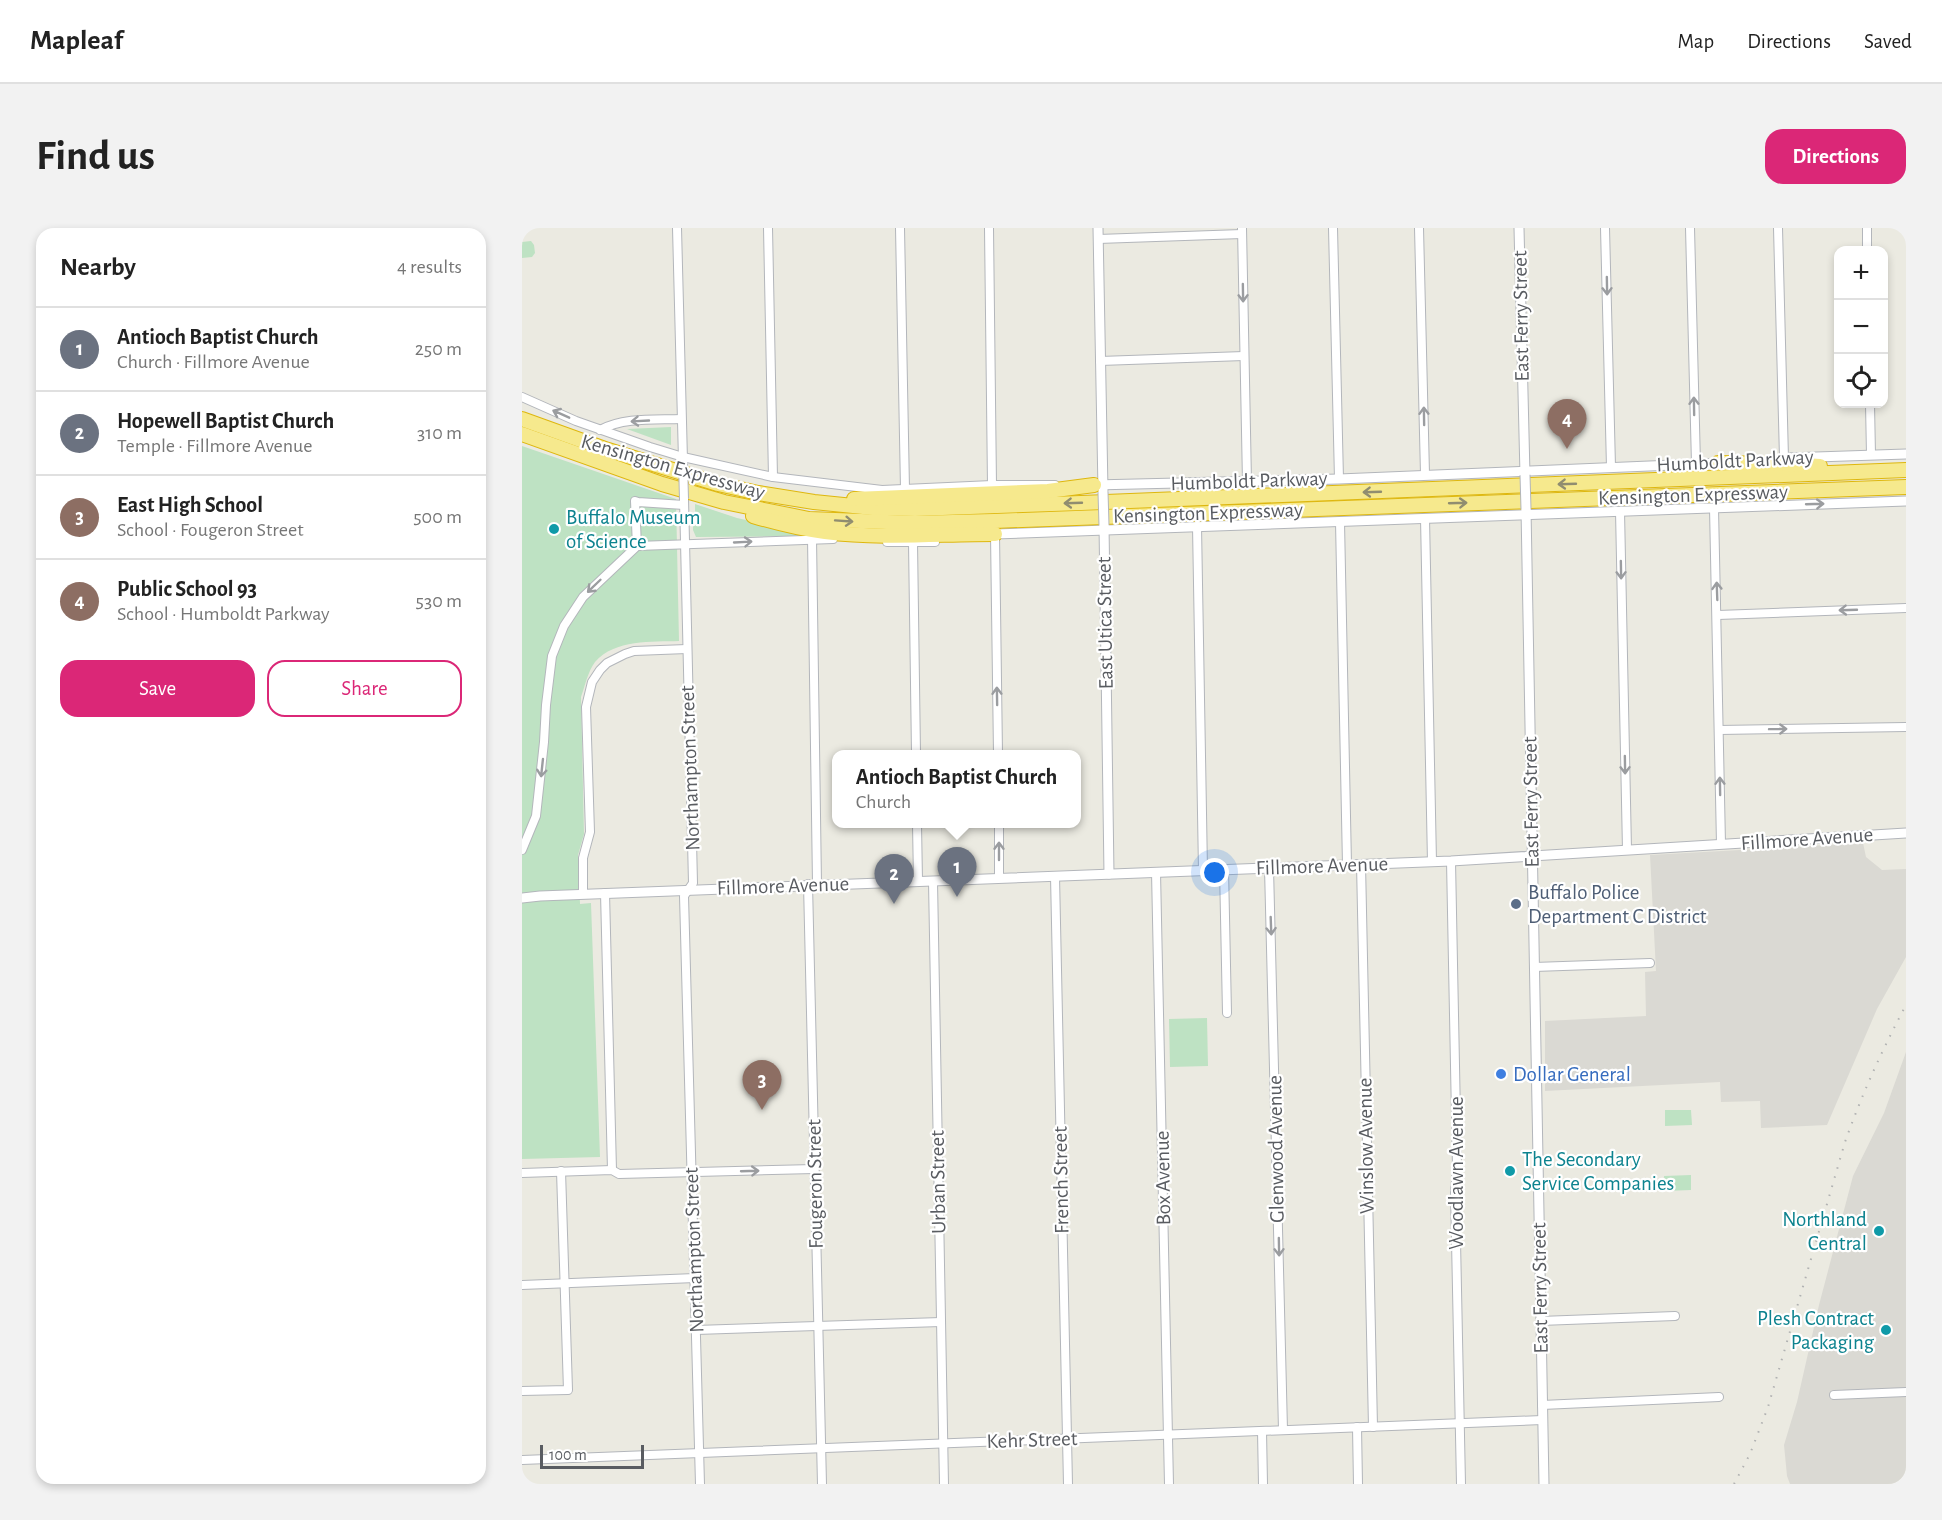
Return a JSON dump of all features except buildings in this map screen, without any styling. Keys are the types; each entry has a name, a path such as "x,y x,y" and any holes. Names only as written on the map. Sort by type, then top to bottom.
{"highway":[{"name":"Kensington Expressway","path":"522,419 656,466 758,493 864,507 915,508 1906,470"},
{"name":"Kensington Expressway","path":"522,434 662,484 724,502 809,519 870,523 913,524 1906,487"},
{"path":"1718,463 1788,464 1867,471"},
{"path":"814,502 1100,488"},
{"path":"724,502 748,514 787,526 826,532 892,535 995,534"}],"street":[{"name":"Northampton Street","path":"677,228 693,883 684,896 700,1484"},
{"path":"768,228 773,477"},
{"path":"900,228 905,489"},
{"path":"989,228 992,485"},
{"name":"East Utica Street","path":"1098,228 1100,488 1104,528 1109,874"},
{"path":"1333,228 1339,479"},
{"path":"1419,228 1425,474"},
{"name":"East Ferry Street","path":"1519,228 1544,1484"},
{"path":"1605,228 1611,467"},
{"path":"1690,228 1696,464"},
{"path":"1778,228 1784,458"},
{"path":"1867,228 1867,246"},
{"path":"1098,239 1242,231 1247,482"},
{"path":"1100,361 1244,356"},
{"name":"Humboldt Parkway","path":"522,397 600,430 683,460 773,477 882,490 992,485 1100,488 1425,474 1525,473 1784,458 1906,454"},
{"path":"1870,408 1871,455"},
{"path":"600,430 624,421 681,419"},
{"path":"522,850 536,816 552,656 564,626 583,597 636,546 635,501 684,502"},
{"name":"Humboldt Parkway","path":"636,546 812,538 913,543 995,534 1104,528 1340,522 1526,512 1906,501"},
{"path":"1714,508 1721,844"},
{"path":"1620,511 1627,850"},
{"path":"1425,518 1432,862"},
{"path":"1340,522 1347,865"},
{"path":"1197,526 1203,870"},
{"path":"995,534 998,750"},
{"name":"Fougeron Street","path":"812,538 814,1169 822,1484"},
{"path":"913,543 916,750"},
{"path":"1718,615 1906,608"},
{"path":"583,894 583,858 590,832 586,707 592,682 607,663 625,654 634,651 687,649"},
{"path":"1719,730 1906,727"},
{"path":"917,828 918,881"},
{"path":"999,828 999,878"},
{"name":"Fillmore Avenue","path":"522,898 812,884 1432,862 1906,832"},
{"name":"Woodlawn Avenue","path":"1451,861 1461,1484"},
{"name":"Winslow Avenue","path":"1361,864 1373,1427"},
{"name":"Glenwood Avenue","path":"1269,868 1283,1430"},
{"path":"1224,869 1227,1013"},
{"name":"Box Avenue","path":"1156,872 1169,1484"},
{"name":"French Street","path":"1055,876 1068,1484"},
{"name":"Urban Street","path":"933,881 944,1484"},
{"path":"605,893 612,1170"},
{"path":"1534,967 1650,963"},
{"path":"522,1173 612,1170 619,1174 692,1173 814,1169"},
{"path":"522,1391 567,1390 561,1171"},
{"path":"522,1285 695,1278"},
{"path":"1540,1321 1675,1317"},
{"path":"696,1330 941,1322"},
{"path":"1834,1395 1906,1392"},
{"path":"1542,1405 1719,1397"},
{"name":"Kehr Street","path":"522,1460 1542,1420"},
{"path":"1357,1427 1358,1484"},
{"path":"1262,1431 1263,1484"}],"shaded area":[{"path":"1863,843 1866,857 1882,870 1906,869 1906,957 1877,1009 1827,1125 1761,1128 1760,1101 1721,1102 1720,1082 1545,1091 1545,1021 1646,1016 1645,972 1656,971 1650,855"},
{"path":"1906,1052 1906,1484 1790,1484 1784,1445 1797,1402 1819,1305 1853,1176 1884,1113"}],"green space":[{"path":"531,241 535,253 532,257 522,258 522,242"},
{"path":"671,427 671,445 627,429"},
{"path":"522,446 676,499 679,641 634,643 613,649 595,662 581,697 584,834 578,855 580,904 591,903 600,1157 522,1159"},
{"path":"695,504 737,518 819,536 696,537 693,530"},
{"path":"1207,1018 1208,1066 1170,1067 1169,1019"},
{"path":"1665,1110 1691,1110 1692,1125 1665,1126"},
{"path":"1691,1175 1691,1190 1665,1191 1664,1176"}],"railway":[{"path":"1734,1484 1750,1454 1768,1407 1845,1142 1873,1072 1906,1005"}],"place":[{"name":"Public School 93","path":"1567,449"},
{"name":"Buffalo Museum of Science","path":"554,529"},
{"name":"Antioch Baptist Church","path":"957,897"},
{"name":"Hopewell Baptist Church","path":"894,904"},
{"name":"Buffalo Police Department C District","path":"1516,904"},
{"name":"Dollar General","path":"1501,1074"},
{"name":"East High School","path":"762,1110"},
{"name":"The Secondary Service Companies","path":"1510,1171"},
{"name":"Northland Central","path":"1879,1231"},
{"name":"Plesh Contract Packaging","path":"1886,1330"}]}
